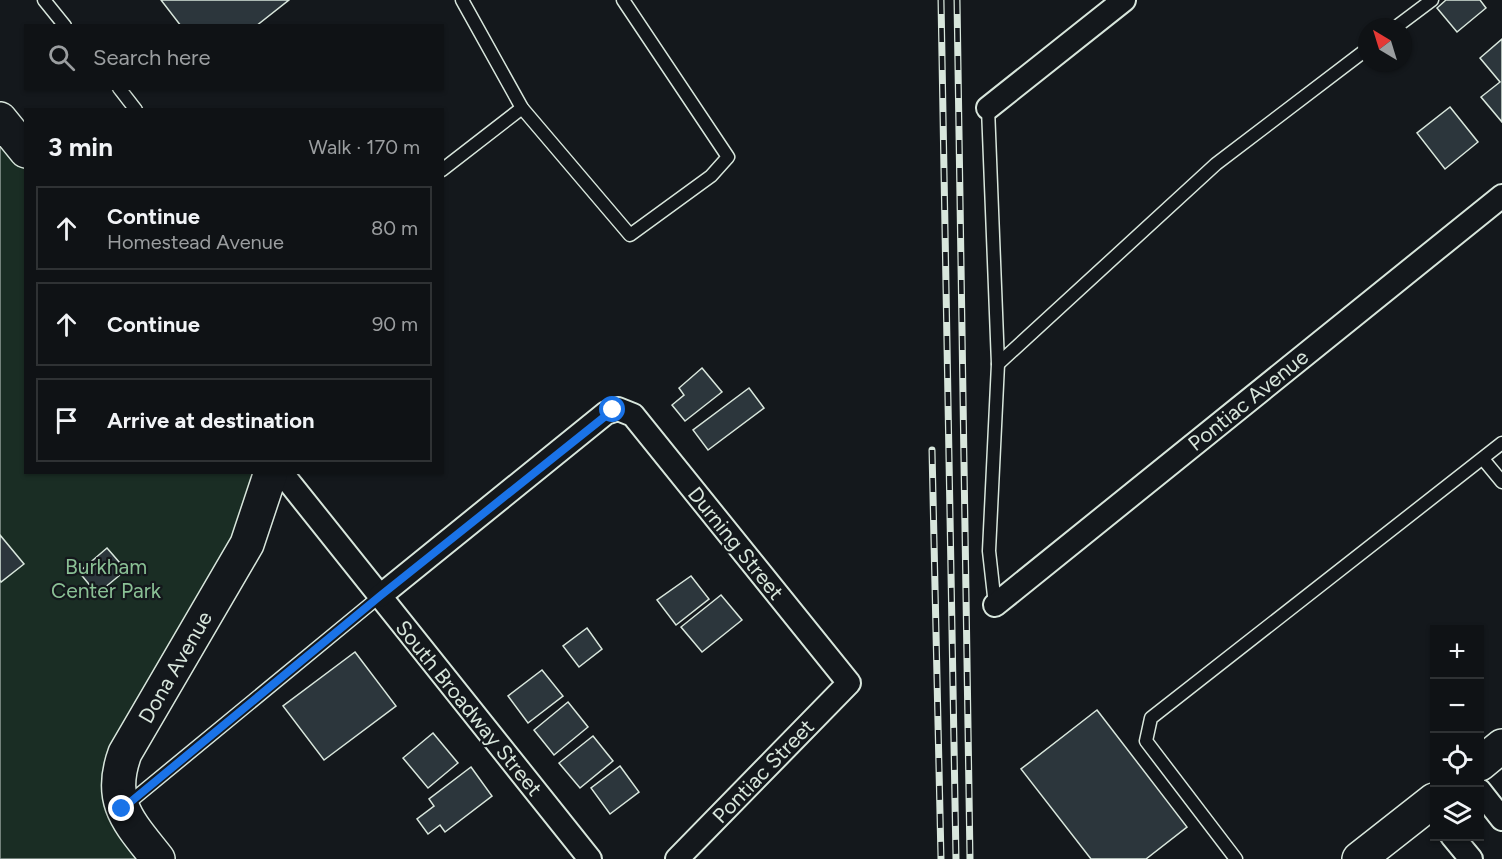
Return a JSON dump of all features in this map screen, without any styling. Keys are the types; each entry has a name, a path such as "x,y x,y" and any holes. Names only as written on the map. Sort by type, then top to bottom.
{"street":[{"path":"988,108 1124,0"},
{"path":"0,119 24,149"},
{"name":"Pontiac Avenue","path":"995,605 1502,196"},
{"name":"Durning Street","path":"380,596 606,413 618,410 633,416 849,683"},
{"name":"Dona Avenue","path":"158,859 127,820 122,809 118,796 118,771 125,753 247,544 270,474"},
{"name":"South Broadway Street","path":"283,474 590,859"},
{"name":"Pontiac Street","path":"676,859 849,683"},
{"path":"1484,760 1502,746"},
{"path":"1484,797 1502,819"},
{"path":"1359,859 1430,807"},
{"path":"1455,841 1471,859"}],"lane":[{"path":"44,0 63,24"},
{"path":"462,0 522,108 630,235 711,176 728,157 623,0"},
{"path":"1408,18 1432,0"},
{"path":"998,364 1216,164 1358,56"},
{"path":"120,90 134,108"},
{"path":"444,168 522,108"},
{"path":"988,108 998,364 989,551 995,605"},
{"path":"1236,859 1146,741 1151,718 1502,443"},
{"path":"1483,459 1502,482"},
{"path":"122,809 380,596"}],"green space":[{"name":"Burkham Center Park","path":"0,119 24,150 24,474 270,474 118,771 158,859 0,859"}],"building":[{"path":"161,0 289,0 259,24 179,24"},
{"path":"1446,0 1480,0 1486,8 1457,32 1437,8"},
{"path":"1502,39 1502,122 1481,97 1500,82 1480,58"},
{"path":"1450,107 1478,142 1445,169 1417,133"},
{"path":"702,368 722,392 685,421 672,405 684,395 679,388"},
{"path":"749,388 764,408 708,450 693,430"},
{"path":"0,535 24,564 1,582 0,580"},
{"path":"107,548 126,570 97,594 79,572"},
{"path":"691,576 709,599 676,625 657,600"},
{"path":"721,595 742,620 702,652 681,627"},
{"path":"587,628 602,649 579,667 563,646"},
{"path":"355,652 396,706 324,760 283,706"},
{"path":"542,670 563,696 528,723 508,696"},
{"path":"568,702 588,727 554,755 534,730"},
{"path":"1097,710 1187,827 1146,859 1091,859 1021,769"},
{"path":"433,733 458,763 428,788 403,758"},
{"path":"593,736 613,761 580,788 559,763"},
{"path":"620,766 639,792 610,814 591,788"},
{"path":"471,767 492,796 445,832 440,825 428,834 417,819 434,806 429,799"}],"railway":[{"path":"941,0 956,859"},
{"path":"957,0 970,859"},
{"path":"932,450 941,859"}],"route":[{"path":"122,809 380,596 606,413 613,410"}]}
